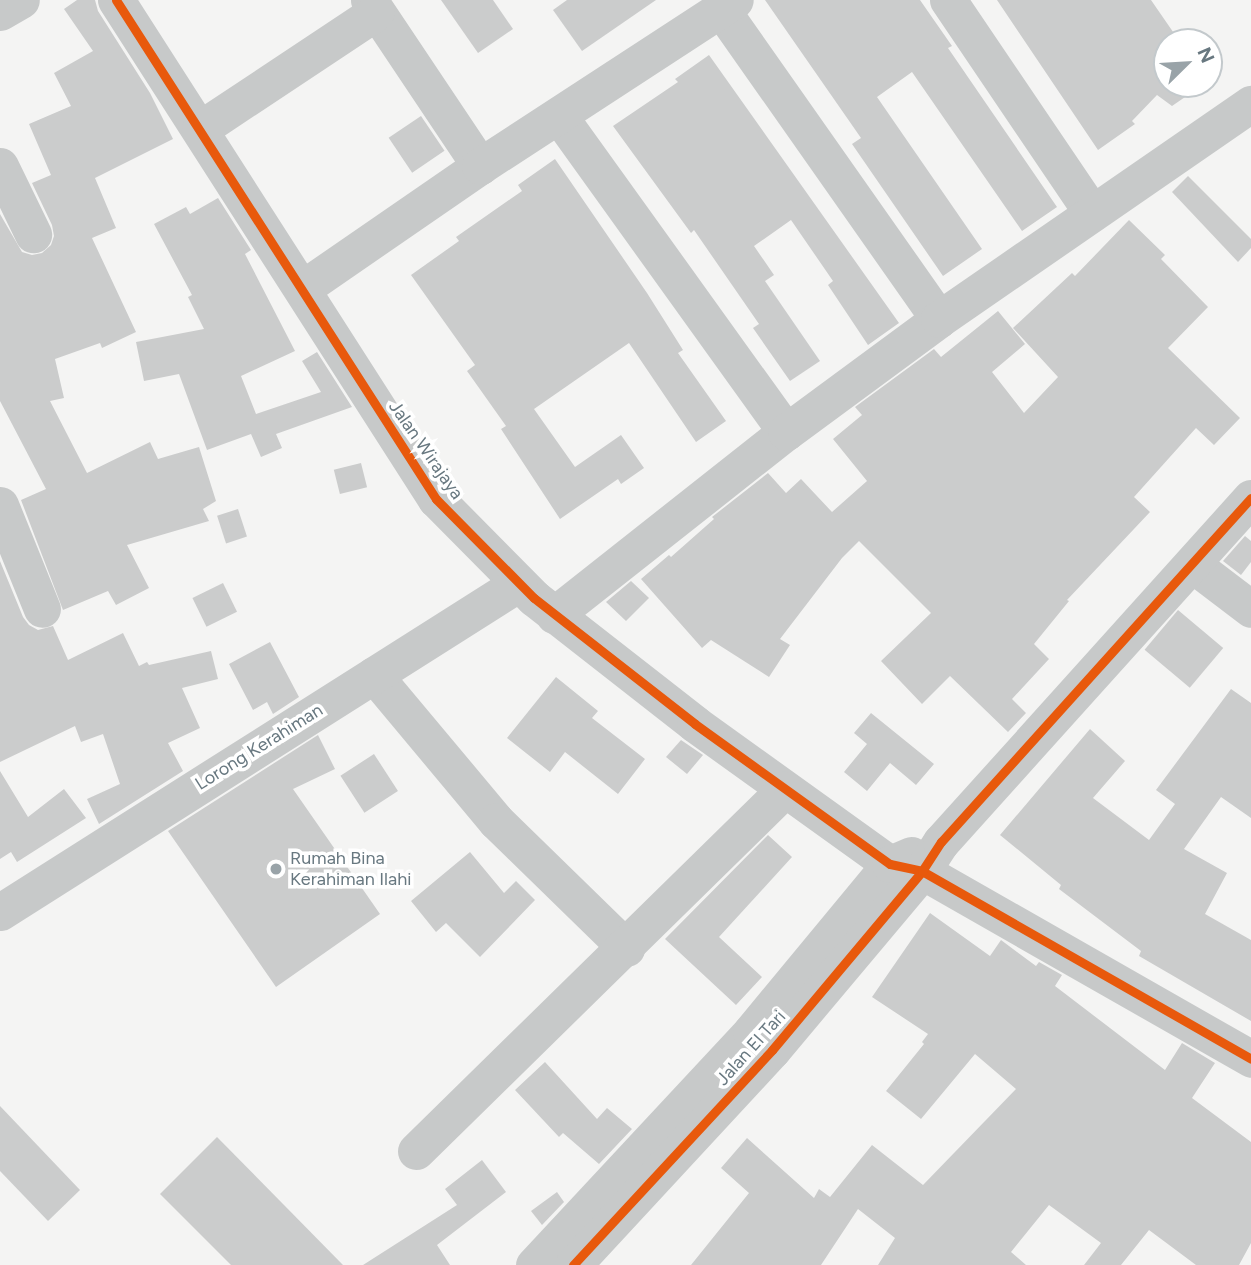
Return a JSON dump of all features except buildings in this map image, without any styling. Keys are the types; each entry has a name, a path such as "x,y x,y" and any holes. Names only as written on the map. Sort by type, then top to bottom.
{"street":[{"path":"0,12 21,0"},
{"name":"Jalan Wirajaya","path":"116,0 436,499 519,583 554,615 784,790 918,859 1251,1059"},
{"path":"948,0 1092,213"},
{"path":"303,288 480,166 728,5 939,319"},
{"path":"200,129 372,6 480,166"},
{"path":"554,615 786,432 939,319 1251,104"},
{"path":"559,116 786,432"},
{"path":"0,166 33,234"},
{"path":"918,859 1251,498"},
{"path":"0,505 42,609"},
{"path":"1192,564 1251,609"},
{"name":"Lorong Kerahiman","path":"0,912 519,583"},
{"path":"373,675 496,821 626,948"},
{"path":"416,1151 626,948 784,790"},
{"name":"Jalan El Tari","path":"534,1265 751,1032 918,859"},
{"name":"Jalan El Tari","path":"573,1265 772,1050 918,859"}],"cycle path":[{"path":"116,0 436,499 534,598 695,724 890,864 922,871 1251,1059"},
{"path":"573,1265 772,1050 922,871 941,842 1251,498"}],"place":[{"name":"Rumah Bina Kerahiman Ilahi","path":"276,869"}]}
